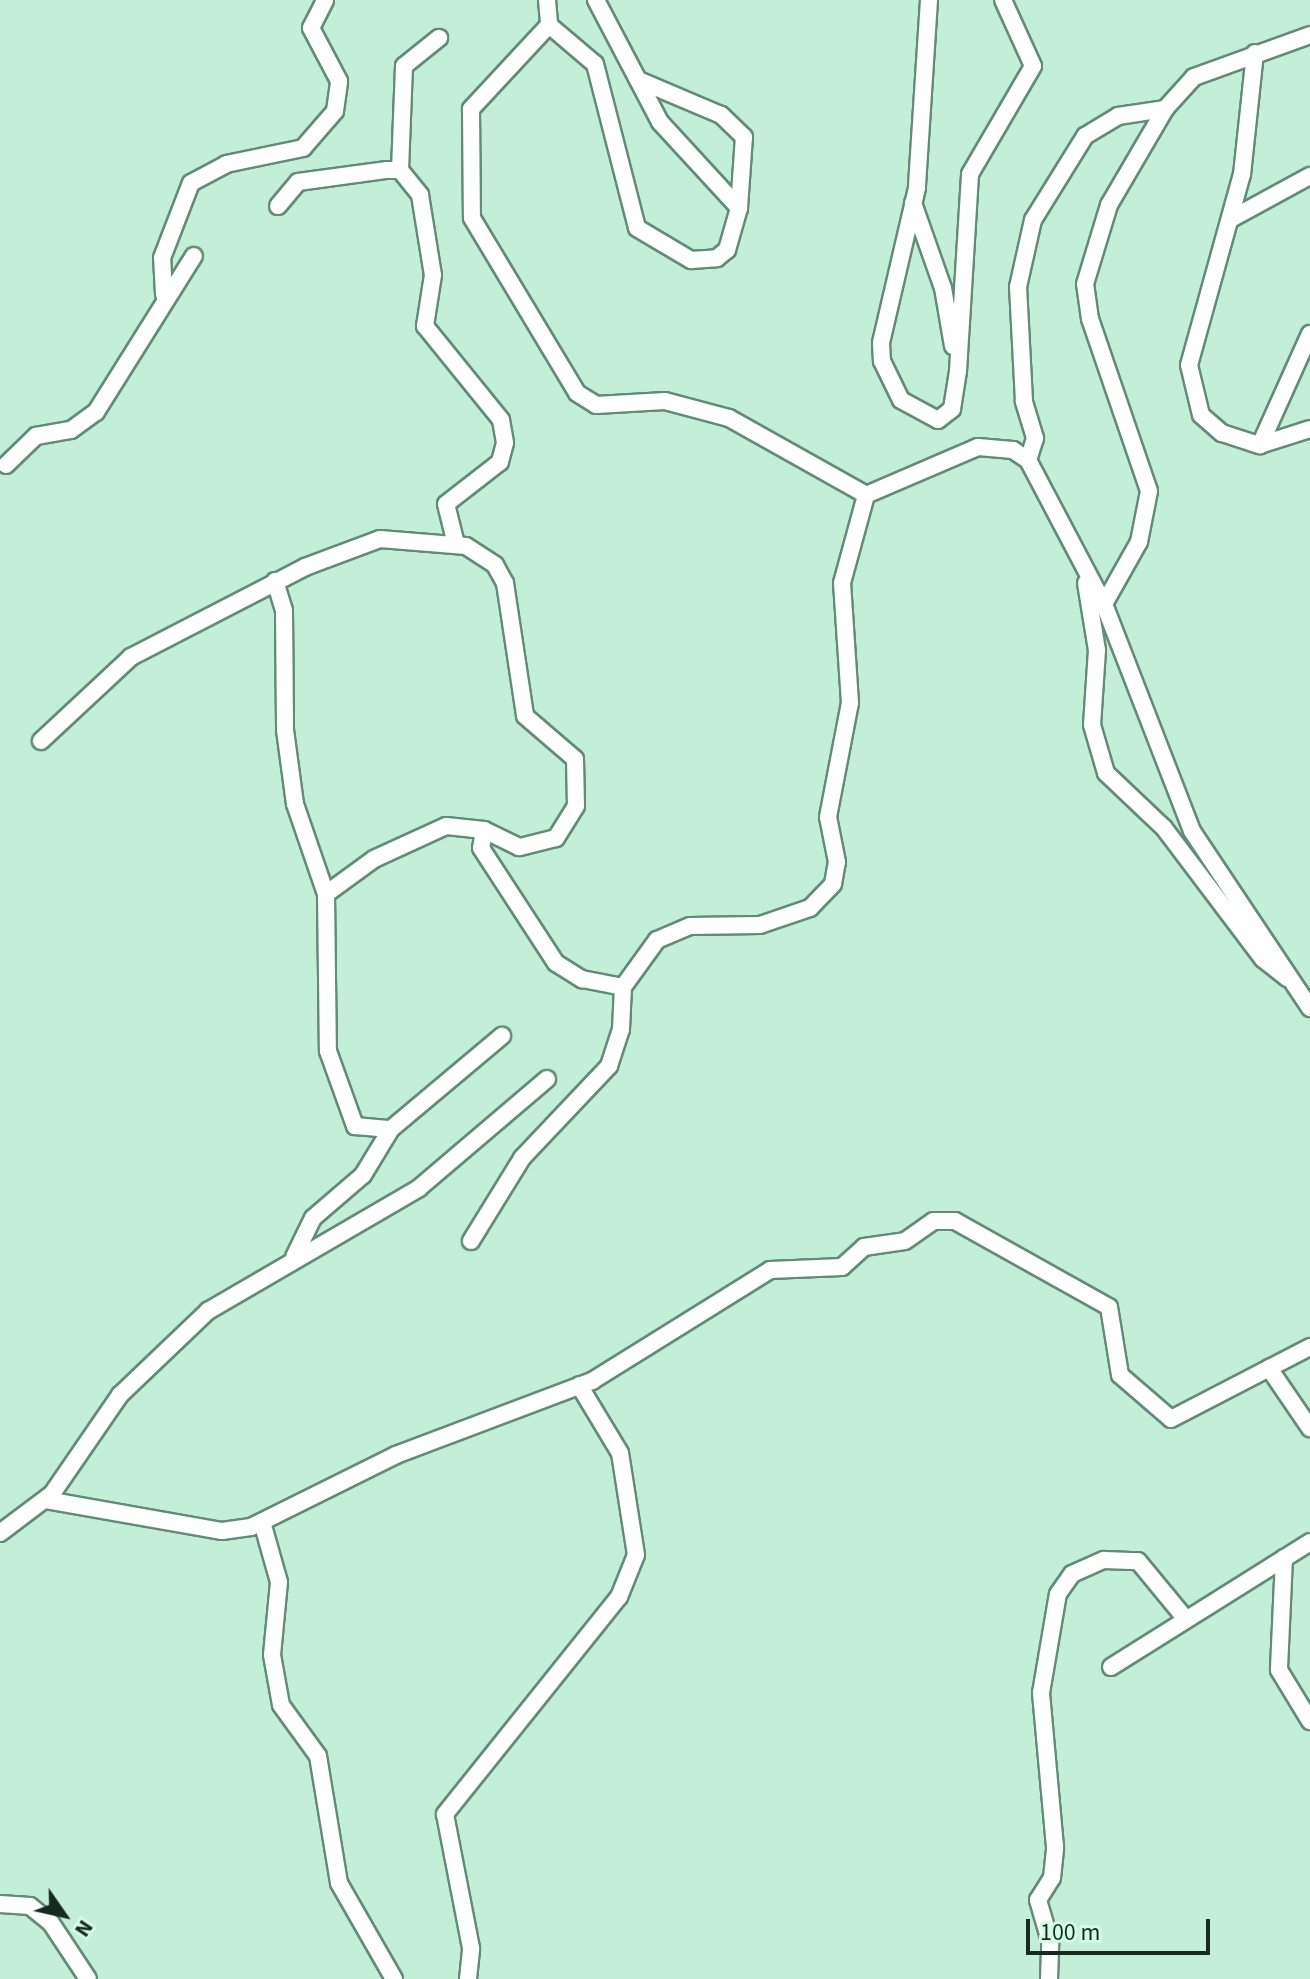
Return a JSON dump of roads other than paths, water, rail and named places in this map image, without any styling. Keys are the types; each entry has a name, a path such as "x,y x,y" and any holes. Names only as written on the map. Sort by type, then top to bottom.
{"street":[{"path":"164,294 162,258 191,183 226,164 303,148 335,111 339,81 311,28 325,0"},
{"path":"547,0 549,25 595,64 630,213 646,237 691,260 717,258 727,250 739,208 745,146 737,125 638,80"},
{"path":"596,0 638,80 682,152 739,208"},
{"path":"929,0 913,203 882,324 882,361 901,400 938,420 952,409 958,371 970,174 1033,66 1003,0"},
{"path":"549,25 479,94 469,122 472,218 548,351 577,393 596,405 665,401 729,418 866,495"},
{"path":"1104,604 1139,542 1149,491 1090,319 1085,284 1109,205 1165,109 1194,77 1310,35"},
{"path":"439,38 404,66 400,170 420,195 430,240 429,337 501,420 505,443 500,462 446,504 455,541"},
{"path":"1255,53 1248,140 1231,219 1189,365 1201,415 1222,433 1260,445 1310,429"},
{"path":"1028,460 1035,438 1024,401 1018,287 1033,220 1085,136 1118,116 1165,109"},
{"path":"278,206 298,182 400,170"},
{"path":"1231,219 1310,176"},
{"path":"913,203 943,288 958,371"},
{"path":"6,465 36,436 71,430 96,412 164,294 194,256"},
{"path":"1260,445 1306,355 1310,334"},
{"path":"866,495 978,447 1013,450 1028,460 1104,604 1192,831 1310,1008"},
{"path":"471,1241 522,1158 609,1066 621,1029 623,987 669,933 690,926 760,925 810,908 833,884 837,862 828,817 850,703 842,583 866,495"},
{"path":"41,741 131,657 275,581 380,539 455,541 495,565 505,583 525,716 575,759 579,789 556,838 519,847 484,830 446,826 374,859 326,894"},
{"path":"1083,565 1096,640 1092,725 1106,773 1164,828 1263,959 1296,985"},
{"path":"275,581 284,611 285,730 295,804 326,894 328,1051 355,1126 391,1129"},
{"path":"484,830 481,848 556,963 582,979 623,987"},
{"path":"294,1257 313,1218 363,1175 391,1129 502,1036"},
{"path":"0,1533 46,1500 120,1395 208,1311 294,1257 320,1251 419,1188 547,1079"},
{"path":"46,1500 222,1531 262,1522 396,1455 579,1385 770,1270 842,1267 864,1247 905,1241 934,1221 955,1221 1109,1307 1120,1375 1171,1419 1310,1347"},
{"path":"1269,1368 1310,1428"},
{"path":"468,1979 471,1948 445,1814 619,1597 636,1555 620,1453 579,1385"},
{"path":"262,1522 279,1582 272,1655 281,1705 318,1756 339,1883 394,1979"},
{"path":"1111,1667 1310,1542"},
{"path":"1284,1558 1279,1670 1310,1721"},
{"path":"1049,1979 1050,1941 1038,1900 1052,1878 1055,1847 1041,1693 1058,1594 1072,1574 1104,1560 1138,1561 1185,1618"},
{"path":"0,1904 30,1906 51,1923 88,1979"}]}
